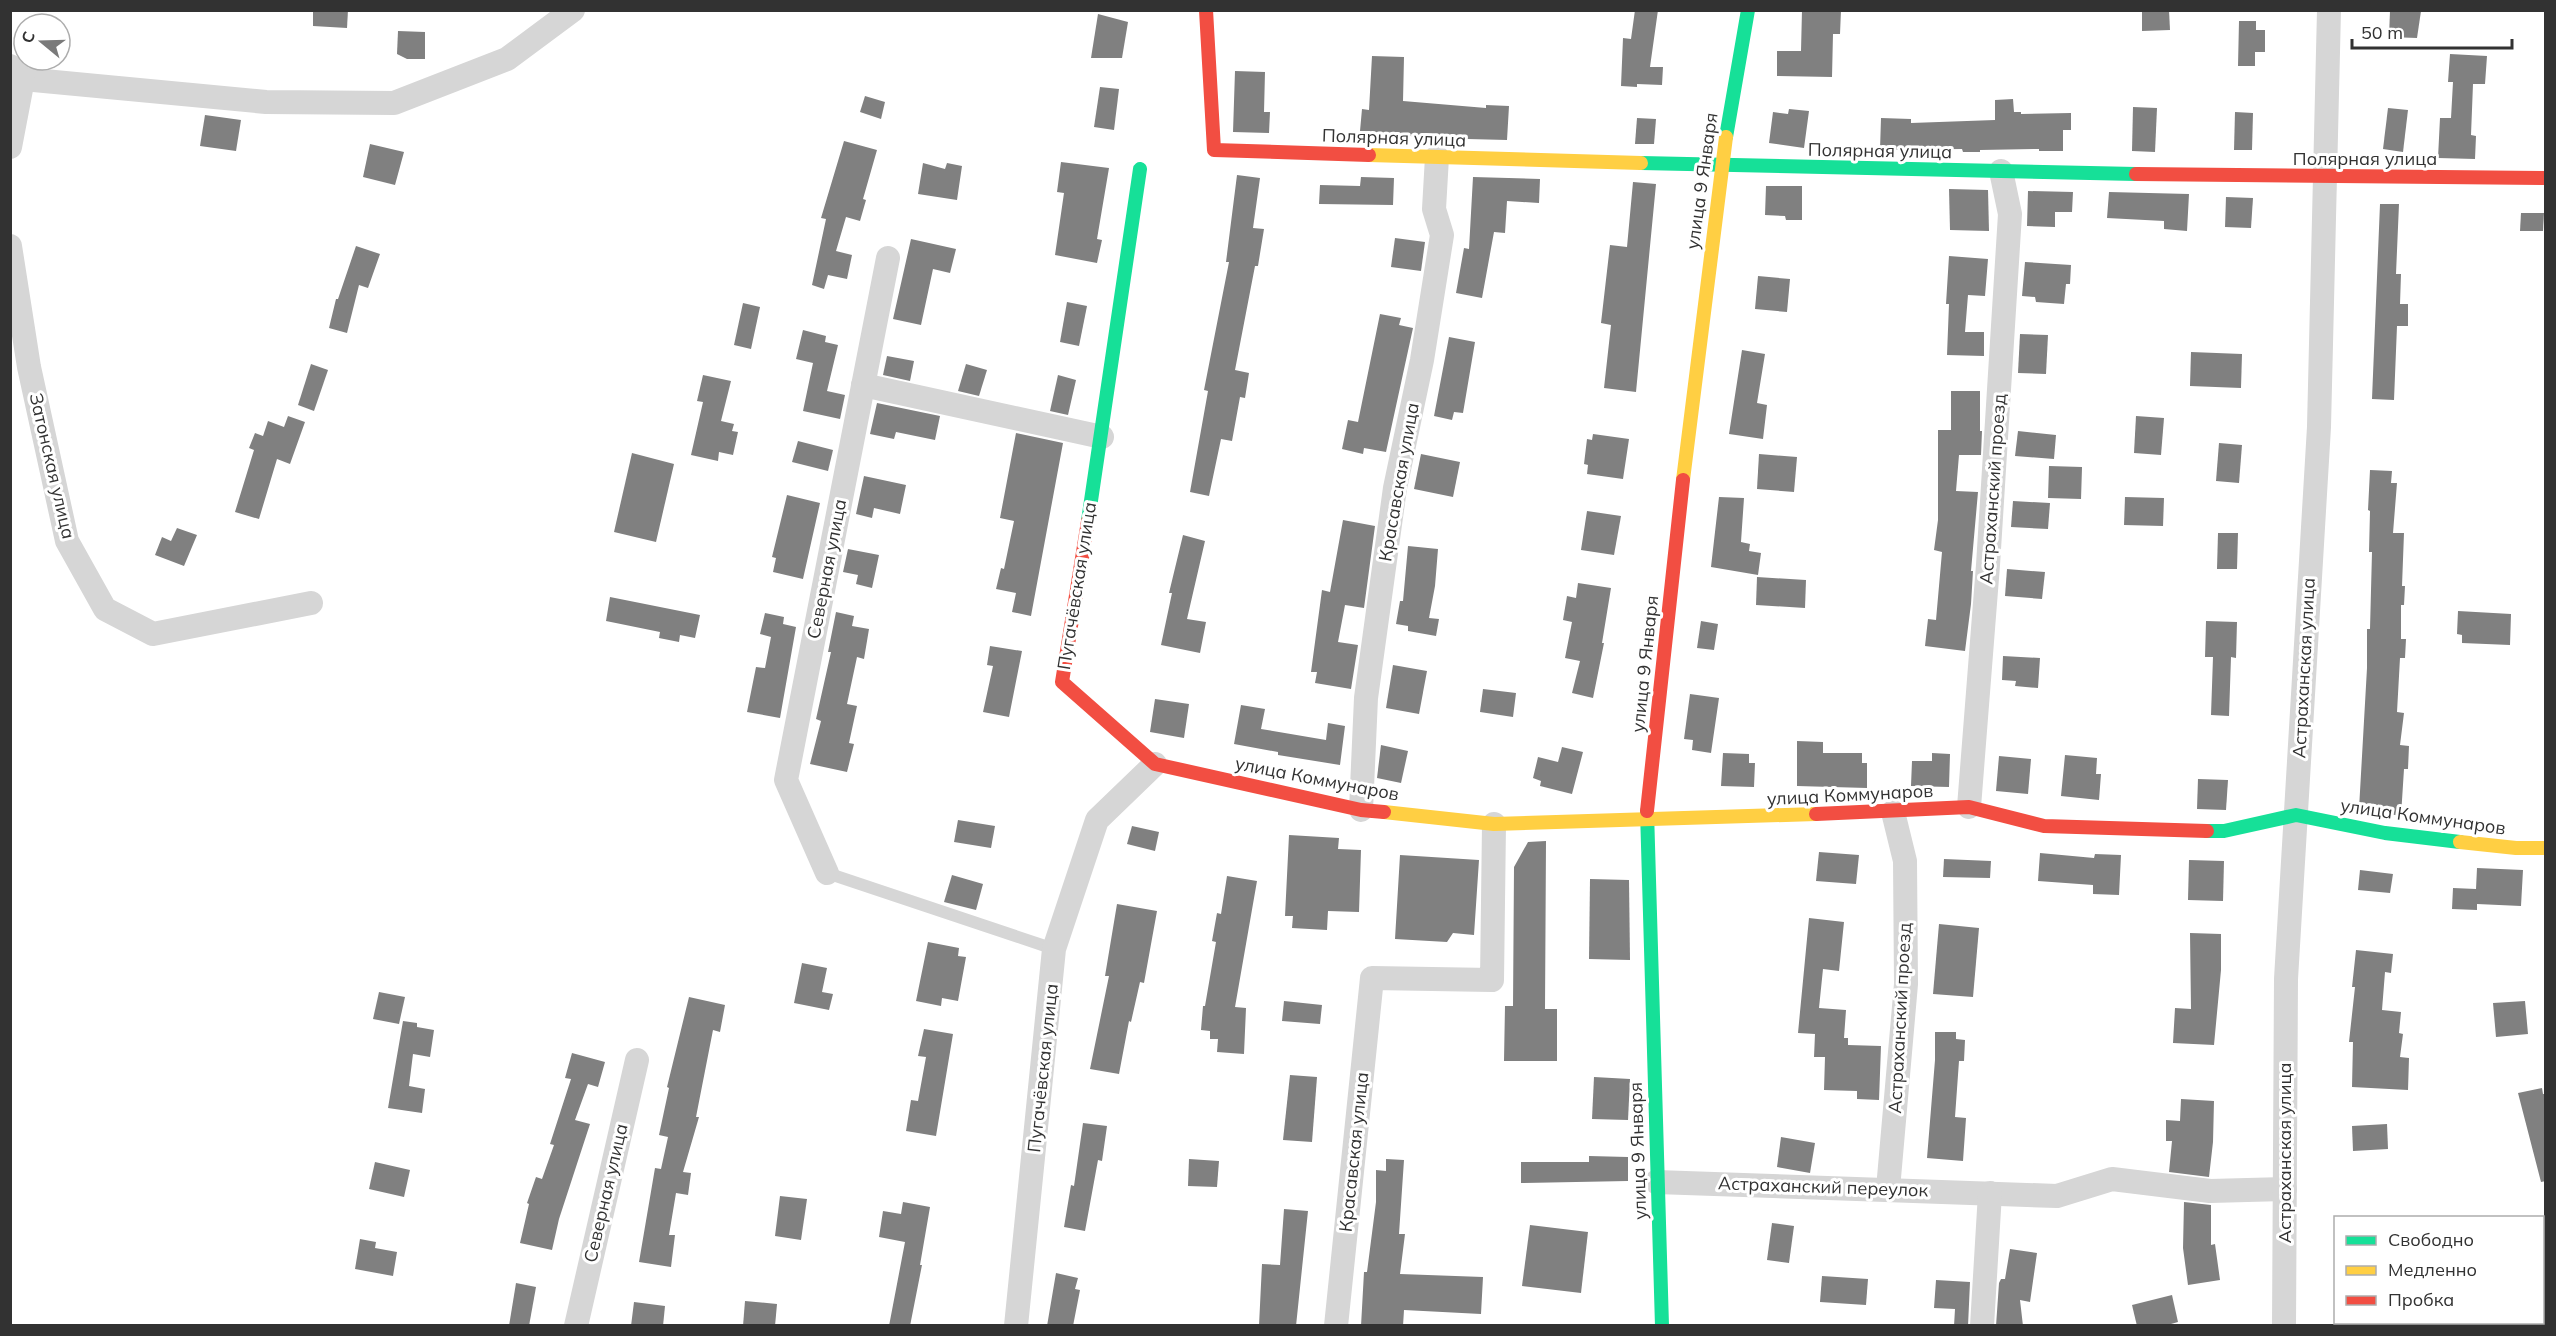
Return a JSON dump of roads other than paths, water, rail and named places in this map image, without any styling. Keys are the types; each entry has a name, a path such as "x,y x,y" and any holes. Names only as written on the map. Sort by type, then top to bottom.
{"street":[{"path":"10,147 17,72 266,102 394,103 507,59 573,10"},
{"name":"Полярная улица","path":"1206,10 1214,150 1721,166 2325,177 2546,178"},
{"name":"улица 9 Января","path":"1662,1326 1646,821 1693,392 1721,166 1748,10"},
{"name":"Астраханская улица","path":"2284,1326 2286,979 2319,427 2329,10"},
{"name":"Красавская улица","path":"1361,810 1366,698 1390,523 1395,488 1422,360 1442,235 1434,209 1437,157"},
{"name":"Пугачёвская улица","path":"1016,1326 1054,950 1097,820 1155,764 1062,682 1140,169"},
{"name":"Астраханский проезд","path":"1969,807 1988,565 2010,214 2001,171"},
{"name":"Затонская улица","path":"10,246 29,367 67,541 105,609 153,634 311,603"},
{"name":"Северная улица","path":"827,873 786,780 888,258"},
{"path":"863,385 1101,437"},
{"name":"улица Коммунаров","path":"1155,764 1361,810 1494,824 1646,821 1969,807 2044,826 2136,830 2224,831 2296,815 2385,833 2516,848 2546,848"},
{"name":"Астраханский проезд","path":"1888,1189 1906,984 1905,861 1893,812"},
{"name":"Красавская улица","path":"1336,1326 1372,978 1492,980 1494,824"},
{"name":"Северная улица","path":"576,1326 636,1060"},
{"name":"Астраханский переулок","path":"1656,1182 2057,1196 2112,1179 2210,1191 2285,1189"},
{"path":"1982,1326 1989,1193"}],"lane":[{"path":"827,873 1054,950"}]}
